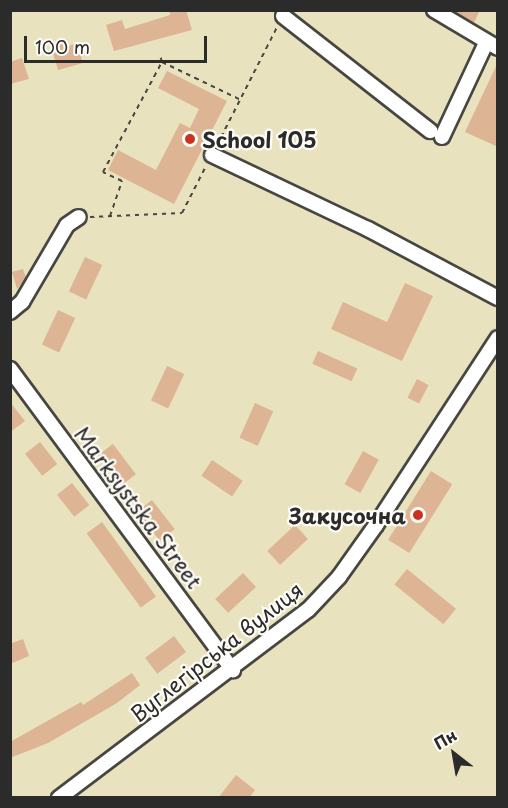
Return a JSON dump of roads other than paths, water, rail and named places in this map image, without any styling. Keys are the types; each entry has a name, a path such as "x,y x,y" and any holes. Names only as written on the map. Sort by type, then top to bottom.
{"street":[{"path":"283,16 436,134 492,45 434,10"},
{"path":"212,155 368,229 498,298"},
{"path":"10,312 22,302 67,225 79,217"},
{"name":"Вуглегірська вулиця","path":"58,798 233,670 308,610 339,577 498,338"},
{"name":"Marksystska Street","path":"10,369 233,670"}],"place":[{"name":"School 105","path":"190,139"},
{"name":"Закусочна","path":"418,515"}]}
